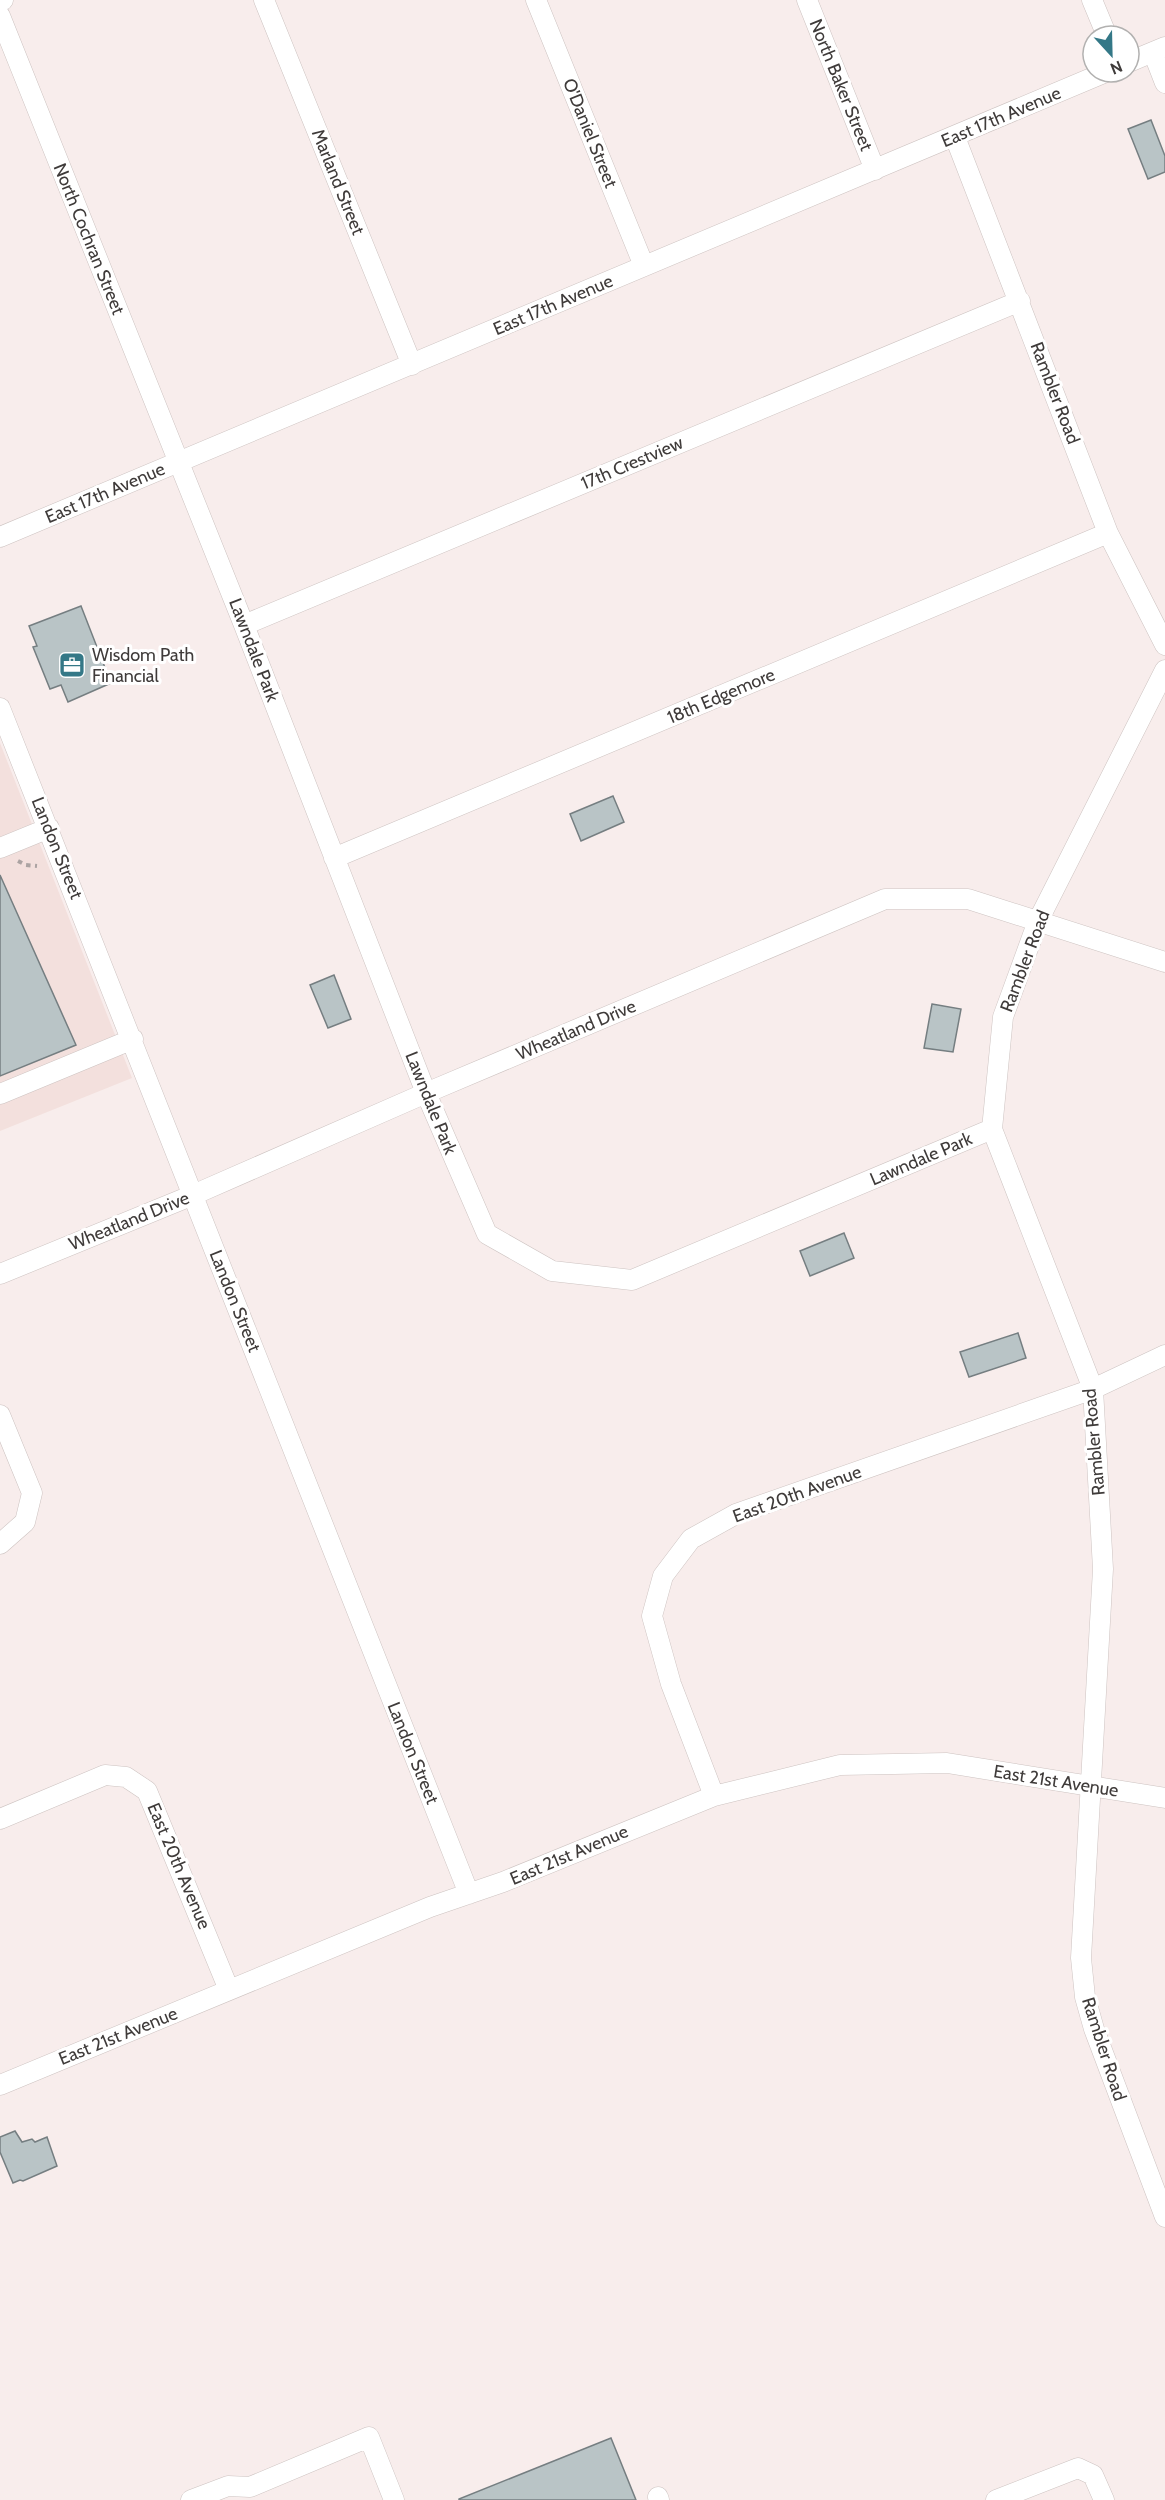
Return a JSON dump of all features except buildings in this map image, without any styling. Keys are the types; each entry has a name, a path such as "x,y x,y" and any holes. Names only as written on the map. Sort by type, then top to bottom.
{"street":[{"name":"Marland Street","path":"264,0 412,365"},
{"name":"O'Daniel Street","path":"536,0 644,266"},
{"name":"North Baker Street","path":"807,0 875,170"},
{"path":"1092,0 1102,24"},
{"name":"North Cochran Street","path":"0,16 179,462"},
{"path":"1141,57 1159,50 1165,83"},
{"name":"East 17th Avenue","path":"0,537 1081,83"},
{"name":"Rambler Road","path":"955,137 1108,533 1165,645"},
{"name":"17th Crestview","path":"244,625 1020,301"},
{"name":"Lawndale Park","path":"179,462 426,1093 487,1234 552,1271 632,1280 992,1129"},
{"name":"18th Edgemore","path":"334,858 1108,533"},
{"name":"Rambler Road","path":"1165,670 1038,921 1003,1017 992,1129 1093,1389 1103,1569 1081,1958 1085,1997 1094,2029 1159,2187 1165,2217"},
{"name":"Landon Street","path":"0,708 133,1039 469,1894"},
{"path":"5,856 49,828"},
{"name":"Wheatland Drive","path":"0,1274 193,1195 426,1093 885,900 968,899 1165,962"},
{"path":"0,1094 133,1039"},
{"name":"East 20th Avenue","path":"714,1796 671,1684 652,1616 663,1576 691,1539 736,1514 1093,1389 1165,1355"},
{"path":"0,1415 32,1493 25,1522 0,1544"},
{"name":"East 21st Avenue","path":"0,2085 430,1907 503,1882 714,1796 840,1765 947,1763 1165,1798"},
{"name":"East 20th Avenue","path":"0,1819 105,1775 126,1777 147,1791 229,1990"},
{"path":"191,2500 228,2486 250,2487 369,2437 394,2500"},
{"path":"996,2500 1078,2468 1093,2475 1104,2500"}],"path":[{"path":"5,856 26,865 37,866"}],"shaded area":[{"path":"0,743 132,1078 0,1131"}],"place":[{"name":"Wisdom Path Financial","path":"72,665"}]}
